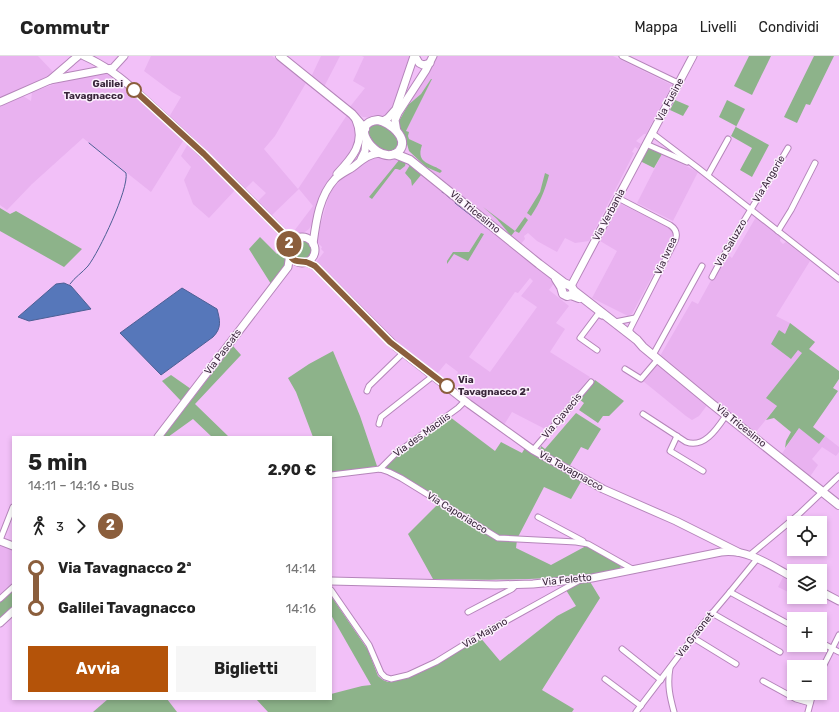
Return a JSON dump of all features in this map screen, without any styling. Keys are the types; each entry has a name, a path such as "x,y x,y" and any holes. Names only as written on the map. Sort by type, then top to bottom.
{"main road":[{"path":"280,56 367,126"},
{"path":"373,120 383,121 397,132 401,138 402,146 395,154 387,155 380,153 366,140 364,135 367,126 373,120"},
{"name":"Via Tricesimo","path":"402,146 410,160"},
{"name":"Via Tricesimo","path":"395,154 410,160 569,289 617,324 706,399 727,414 839,505"},
{"name":"Via Tricesimo","path":"569,289 634,343 641,345"}],"street":[{"path":"0,102 50,80 110,69 118,64 124,56"},
{"path":"415,56 419,63 423,64 432,59"},
{"path":"383,121 392,115 396,109 415,56"},
{"path":"622,56 678,83"},
{"name":"Via Fusine","path":"646,144 693,56"},
{"path":"88,58 109,66 118,64"},
{"path":"88,58 94,65 90,72"},
{"path":"73,59 72,68 79,75"},
{"path":"50,80 73,59"},
{"path":"397,132 395,120 398,113 432,59"},
{"path":"103,64 118,74 204,154 286,236 290,254 295,261 302,262 313,256"},
{"path":"118,64 118,74"},
{"path":"315,266 313,244 316,223 322,200 337,175 353,156 358,147 358,126 352,114"},
{"name":"Via Saluzzo","path":"652,134 708,175 839,280"},
{"path":"708,175 728,139"},
{"path":"361,160 366,151 366,140"},
{"name":"Via Saluzzo","path":"646,144 698,168"},
{"name":"Via Verbania","path":"569,289 646,144"},
{"path":"668,154 671,148"},
{"name":"Via Angorie","path":"751,210 788,148"},
{"path":"330,186 337,178 361,160 368,156 380,153"},
{"path":"778,231 791,210 815,163"},
{"name":"Via Ivrea","path":"618,198 670,225 674,228 677,234 675,241 634,321"},
{"name":"Via Saluzzo","path":"712,277 737,230 751,210"},
{"path":"289,246 292,242 312,229 316,223"},
{"path":"286,236 306,238 313,244"},
{"name":"Via Pascats","path":"159,436 288,267 290,254"},
{"name":"Via Pascats","path":"288,267 302,262"},
{"name":"Via Tavagnacco","path":"302,262 315,266 390,342 403,353 533,450 603,489 682,524 738,552"},
{"path":"625,369 641,379 655,357 702,266"},
{"path":"598,314 580,338 598,350"},
{"name":"Via Tricesimo","path":"598,314 615,327 617,324"},
{"path":"617,324 634,321 630,332 641,345"},
{"path":"367,391 369,386 403,353"},
{"path":"379,424 381,417 433,376"},
{"name":"Via Cjavecis","path":"533,450 590,382"},
{"name":"Via des Macilis","path":"380,469 394,455 466,401"},
{"path":"644,414 689,443 704,440 712,434 727,414"},
{"path":"677,436 670,451 703,471"},
{"name":"Via Caporiacco","path":"332,475 380,469 401,478 498,538 588,544"},
{"name":"Via Graonet","path":"636,712 692,637 730,592 753,557 839,476"},
{"path":"12,510 0,540 12,546"},
{"name":"Via Caporiacco","path":"538,517 635,570"},
{"path":"720,552 723,548 722,543"},
{"name":"Via Feletto","path":"332,581 517,584 562,582 635,570 720,552 738,552 753,557 787,574"},
{"name":"Via Majano","path":"332,591 367,641 379,669 385,677 391,679 401,677 431,664 583,579"},
{"path":"468,612 512,589 517,584"},
{"path":"0,599 12,588"},
{"path":"730,592 787,623"},
{"path":"827,595 839,601"},
{"path":"0,623 12,612"},
{"path":"712,613 780,652"},
{"path":"826,660 839,635"},
{"path":"692,637 736,664"},
{"path":"827,646 839,652"},
{"path":"622,649 661,680"},
{"path":"670,667 668,680 669,694 674,712"},
{"path":"605,679 641,706"},
{"path":"763,681 796,699 810,703"},
{"path":"808,712 811,700"}],"shaded area":[{"path":"0,56 38,56 54,73 48,78 0,98"},
{"path":"151,56 272,56 306,83 275,136 264,149 298,189 347,115 352,119 357,128 356,149 327,184 314,221 309,229 302,234 291,235 313,206 299,189 271,216 257,202 266,193 253,181 244,190 169,117 181,97 144,71"},
{"path":"321,56 340,56 324,87 311,77"},
{"path":"362,56 412,56 393,110 384,118 363,117 349,108 365,88 353,81 364,57"},
{"path":"437,56 613,56 672,85 646,134 636,141 641,144 638,149 635,147 632,152 634,153 589,241 575,243 565,238 557,252 537,241 528,233 524,236 525,239 520,245 426,167 440,173 435,167 424,162 420,155 421,145 409,139 406,131 432,79 421,94 408,105"},
{"path":"105,73 115,76 185,138 151,192 83,138 32,184 7,210 0,205 0,106 23,96 31,101 32,92 58,83"},
{"path":"189,142 235,190 209,218 193,204 184,180 191,167 181,156"},
{"path":"662,154 698,172 673,221 637,203"},
{"path":"374,157 388,159 395,158 406,162 555,282 549,290 569,306 556,323 565,329 550,352 590,377 547,430 512,412 504,425 460,393 465,386 456,376 458,372 446,363 436,375 394,343 317,265 317,261 324,252 321,249 322,247 317,242 317,237 329,195 343,178 359,168 369,159","holes":["530,278 533,281 521,296 537,307 490,372 469,357 515,292 518,293"]},
{"path":"621,204 669,228 673,237 632,314 628,316 592,298 617,251 600,241 617,207"},
{"path":"756,217 781,237 780,241 783,244 786,242 810,261 776,316 790,323 815,342 769,400 777,406 755,433 660,356 692,301 698,304 726,253 732,258"},
{"path":"657,363 708,404 699,416 692,420 643,381"},
{"path":"799,428 819,444 825,436 839,447 839,452 836,456 822,447 812,459 818,465 809,478 781,455"},
{"path":"0,543 12,549 12,585 0,595"},
{"path":"784,575 787,576 787,592 778,587"}],"green space":[{"path":"749,56 771,56 752,95 734,86"},
{"path":"814,56 834,56 810,105 806,104 797,123 784,117"},
{"path":"431,79 406,131 409,132 409,139 422,145 420,152 423,160 442,171 440,173 426,167 409,151 405,137 399,127 399,121 408,105 421,94"},
{"path":"675,100 689,106 683,116 670,110"},
{"path":"727,100 745,109 736,127 769,145 752,177 740,170 752,148 731,136 736,126 719,117"},
{"path":"381,123 398,137 400,143 394,152 383,151 370,141 366,132 369,126"},
{"path":"647,149 652,149 662,154 654,168 640,161"},
{"path":"400,159 406,162 405,166 400,170 395,169 372,199 369,197"},
{"path":"410,165 421,175 412,186 411,180 405,173"},
{"path":"545,173 549,175 546,186 540,201 531,216 527,213 540,192"},
{"path":"483,207 515,231 511,236 497,219"},
{"path":"0,208 10,214 16,211 82,249 64,267 0,231"},
{"path":"525,217 528,220 519,233 515,231"},
{"path":"481,233 484,234 468,261 454,254 447,264 447,261 453,252 469,252"},
{"path":"260,237 277,254 286,244 287,256 285,265 271,284 249,249"},
{"path":"302,240 309,243 312,250 309,257 302,260 295,257 292,250 295,243"},
{"path":"790,323 815,342 809,349 839,371 839,379 833,388 838,391 813,427 825,436 819,444 799,428 785,448 786,441 791,432 774,418 766,420 777,406 766,398 802,353 798,350 791,359 771,344 779,330 785,334"},
{"path":"233,346 241,355 195,404 228,436 211,436 193,419 169,436 164,436"},
{"path":"333,351 360,416 377,466 332,474 332,436 313,436 296,392 288,378 309,364"},
{"path":"171,375 191,389 181,401 162,381"},
{"path":"595,380 624,401 609,416 603,416 598,423 579,410 584,403 579,399"},
{"path":"576,413 601,429 588,450 581,447 569,467 540,451 541,446 545,449"},
{"path":"450,417 495,451 501,442 522,453 525,448 582,480 571,499 544,487 518,537 496,535 385,467 388,462"},
{"path":"438,504 491,536 517,540 516,548 551,565 586,546 619,563 621,567 607,572 552,578 493,580 433,579 408,534"},
{"path":"584,580 589,580 600,598 542,690 574,709 572,712 268,712 257,700 332,700 332,694 371,685 332,617 332,597 368,650 378,676 383,680 392,682 479,636 500,661 557,616 576,606 566,590"},
{"path":"12,591 12,608 0,618 0,602"},
{"path":"107,700 168,700 177,712 93,712"}],"water":[{"path":"64,283 71,286 91,309 29,321 18,317 56,284"},
{"path":"182,288 217,309 219,327 213,337 161,375 120,333"}],"waterway":[{"path":"70,284 88,266 99,248 118,206 126,181 126,173 89,143"},
{"path":"445,194 451,199"},
{"path":"455,203 487,228"}],"bus line":[{"name":"2","path":"134,90 204,154 286,236 290,254 295,261 306,262 315,266 390,342 447,386"}],"place":[{"name":"Galilei Tavagnacco","path":"134,90"},
{"name":"Via Tavagnacco 2ª","path":"447,386"}]}
